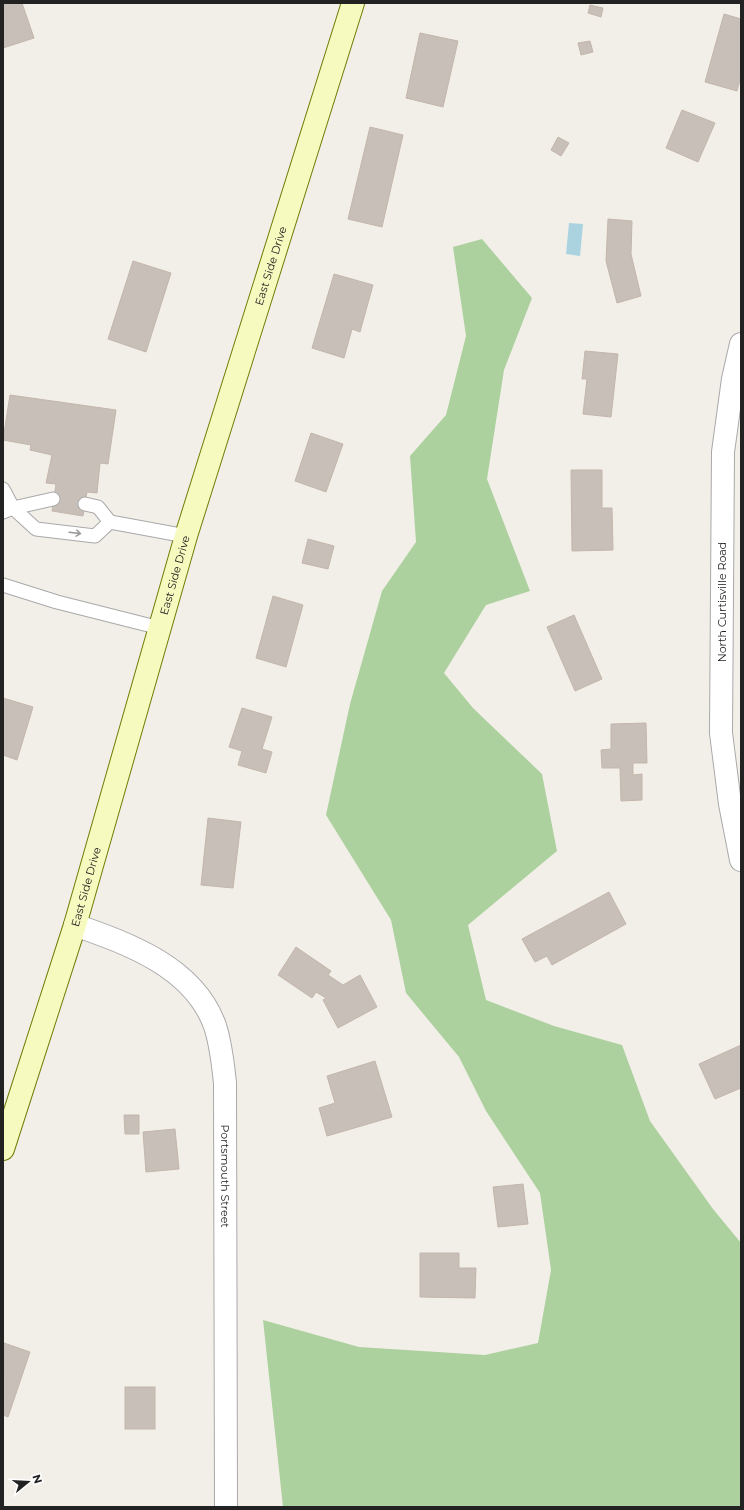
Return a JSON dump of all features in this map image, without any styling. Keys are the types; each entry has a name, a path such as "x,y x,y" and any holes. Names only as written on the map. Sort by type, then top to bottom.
{"main road":[{"name":"East Side Drive","path":"3,1149 75,925 186,536 353,3"}],"street":[{"name":"North Curtisville Road","path":"741,344 732,386 723,452 721,717 721,733 730,804 741,860"},
{"name":"Portsmouth Street","path":"75,925 102,934 163,963 184,980 202,1000 214,1026 221,1053 225,1099 226,1507"}],"lane":[{"path":"3,489 8,510 36,529 95,536 110,522"},
{"path":"8,510 53,499"},
{"path":"85,504 98,507 110,522 186,536"},
{"path":"3,585 56,602 160,628"}],"green space":[{"path":"482,239 532,298 504,370 487,479 530,591 486,605 444,673 473,708 542,774 557,851 468,925 486,1000 554,1026 622,1045 650,1121 713,1209 741,1243 741,1507 283,1507 263,1320 359,1347 485,1355 538,1343 551,1270 540,1193 486,1111 459,1057 406,993 391,920 326,815 350,704 382,591 416,542 410,456 446,415 466,336 453,247"}],"water":[{"path":"569,223 583,224 580,256 566,254"}],"building":[{"path":"3,3 22,3 34,38 3,48"},
{"path":"590,5 603,8 601,17 588,13"},
{"path":"724,14 741,19 741,76 737,91 705,82"},
{"path":"420,33 458,41 443,107 406,98"},
{"path":"590,41 593,52 581,55 578,43"},
{"path":"682,110 715,123 698,162 666,148"},
{"path":"370,127 403,135 382,227 348,219"},
{"path":"558,137 569,143 561,156 551,150"},
{"path":"608,219 632,221 631,254 641,296 617,303 606,261"},
{"path":"133,261 171,273 146,352 108,339"},
{"path":"334,274 373,285 360,332 352,329 344,358 312,348"},
{"path":"585,351 618,354 611,417 583,414 587,379 582,379"},
{"path":"10,395 116,410 108,464 100,463 97,493 87,492 83,516 52,511 56,484 46,483 52,455 30,450 31,445 3,440"},
{"path":"311,433 343,444 326,492 295,481"},
{"path":"571,470 602,470 602,508 612,508 613,550 572,551"},
{"path":"308,539 334,546 328,569 302,563"},
{"path":"273,596 303,605 286,667 256,658"},
{"path":"574,615 602,679 575,691 547,627"},
{"path":"3,698 33,707 17,760 3,755"},
{"path":"242,708 272,717 262,749 272,752 266,773 238,765 242,751 229,747"},
{"path":"646,723 647,763 633,763 633,775 642,774 642,800 621,801 620,768 602,768 601,750 611,749 611,724"},
{"path":"208,818 241,822 233,888 201,885"},
{"path":"609,892 626,924 552,965 547,956 535,962 522,939"},
{"path":"296,947 331,971 328,975 343,985 360,975 377,1007 338,1028 323,1000 326,998 316,992 312,998 278,975"},
{"path":"741,1045 741,1088 715,1099 699,1064"},
{"path":"375,1061 392,1117 327,1136 319,1108 335,1103 327,1076"},
{"path":"124,1115 139,1115 139,1134 125,1134"},
{"path":"175,1129 179,1169 146,1172 143,1132"},
{"path":"523,1184 528,1224 498,1227 493,1187"},
{"path":"420,1253 459,1253 459,1268 476,1268 475,1298 420,1297"},
{"path":"4,1343 30,1352 8,1417 3,1415"},
{"path":"125,1387 155,1387 155,1429 125,1429"}]}
